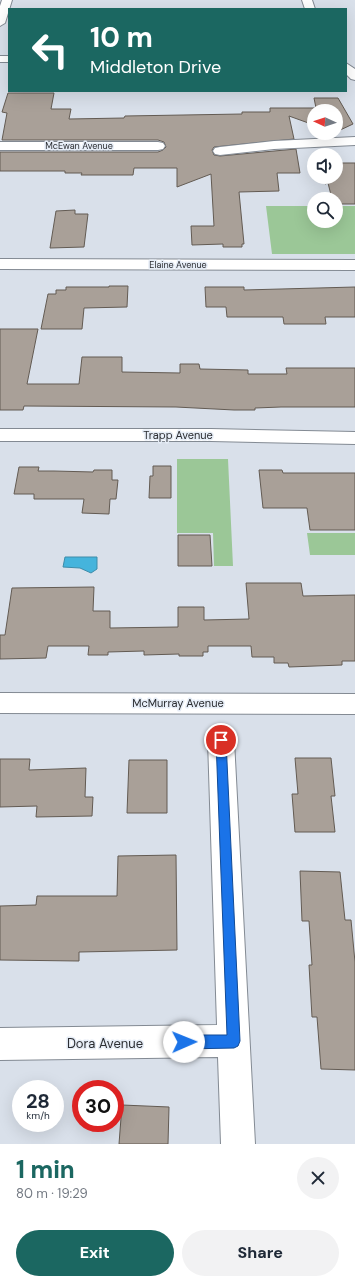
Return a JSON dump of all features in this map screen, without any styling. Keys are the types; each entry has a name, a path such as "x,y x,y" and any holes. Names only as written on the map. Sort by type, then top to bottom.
{"street":[{"path":"0,23 7,0"},
{"path":"347,67 355,76"},
{"path":"220,151 274,145 355,141"},
{"name":"McEwan Avenue","path":"0,146 158,146"},
{"name":"Elaine Avenue","path":"0,264 355,265"},
{"name":"Trapp Avenue","path":"0,436 212,435 355,438"},
{"name":"McMurray Avenue","path":"0,703 355,704"},
{"path":"221,740 238,1144"},
{"name":"Dora Avenue","path":"0,1044 234,1041"}],"green space":[{"path":"266,206 307,206 307,228 343,228 343,206 355,206 355,254 272,254"},
{"path":"177,459 228,459 233,566 214,566 213,533 177,533"},
{"path":"307,533 355,533 355,555 310,555"}],"water":[{"path":"65,557 97,557 97,569 91,573 80,568 63,567"}],"building":[{"path":"8,93 54,93 51,109 71,109 69,119 124,118 125,116 242,114 242,112 270,112 270,108 307,108 307,122 289,116 294,139 214,147 212,150 214,155 220,156 296,149 300,173 277,173 279,191 239,192 244,244 242,244 242,247 223,247 223,244 192,245 191,226 214,226 211,174 177,187 177,168 134,168 133,175 81,175 82,173 65,173 65,171 0,171 0,152 158,152 166,147 164,142 158,140 2,140 7,113 2,112"},
{"path":"314,98 338,98 341,104 315,104"},
{"path":"343,107 353,124 343,129"},
{"path":"343,163 355,163 355,204 343,204 343,192 330,192 328,184 343,184"},
{"path":"75,210 75,214 88,214 84,247 50,248 56,211"},
{"path":"128,286 127,307 84,308 82,329 41,329 48,294 56,294 56,290 66,290 66,287"},
{"path":"205,287 244,287 244,290 355,287 355,317 325,317 326,324 284,324 283,317 227,317 226,307 206,307"},
{"path":"0,329 38,329 27,384 79,384 82,357 122,357 122,372 180,373 180,364 199,364 200,369 248,370 248,374 287,374 286,368 355,368 355,407 281,407 255,408 255,410 234,410 176,407 24,406 23,410 0,410"},
{"path":"153,466 171,466 171,498 149,498 150,476 153,476"},
{"path":"19,467 39,467 38,471 93,472 94,470 112,470 112,480 118,480 116,499 110,499 109,514 82,513 84,499 34,499 34,494 14,494"},
{"path":"259,470 282,470 283,473 355,473 355,530 310,530 307,508 263,508"},
{"path":"178,535 210,535 212,566 178,566"},
{"path":"246,583 301,583 303,596 355,595 355,661 342,661 342,665 289,667 288,663 274,663 274,657 252,657 251,646 208,646 208,652 203,652 203,656 179,656 179,654 144,655 144,651 108,652 108,655 88,655 89,646 48,646 46,658 0,659 0,635 5,635 12,588 94,587 93,611 110,611 110,628 178,627 178,607 204,607 204,620 249,619"},
{"path":"295,758 331,758 335,796 331,796 335,832 295,832 292,794 298,794"},
{"path":"0,759 30,759 29,770 86,768 85,797 93,797 92,816 36,817 37,806 0,807"},
{"path":"129,760 167,760 167,813 127,813"},
{"path":"176,855 177,950 79,952 79,961 0,960 0,906 36,905 37,896 117,896 118,856"},
{"path":"300,871 340,872 345,920 351,920 355,962 355,1070 321,1069 317,1017 312,1017 309,965 312,965 309,921 302,921"},
{"path":"124,1105 169,1107 168,1144 119,1144 120,1132 124,1132"}],"route":[{"path":"184,1042 234,1041 221,740"}]}
